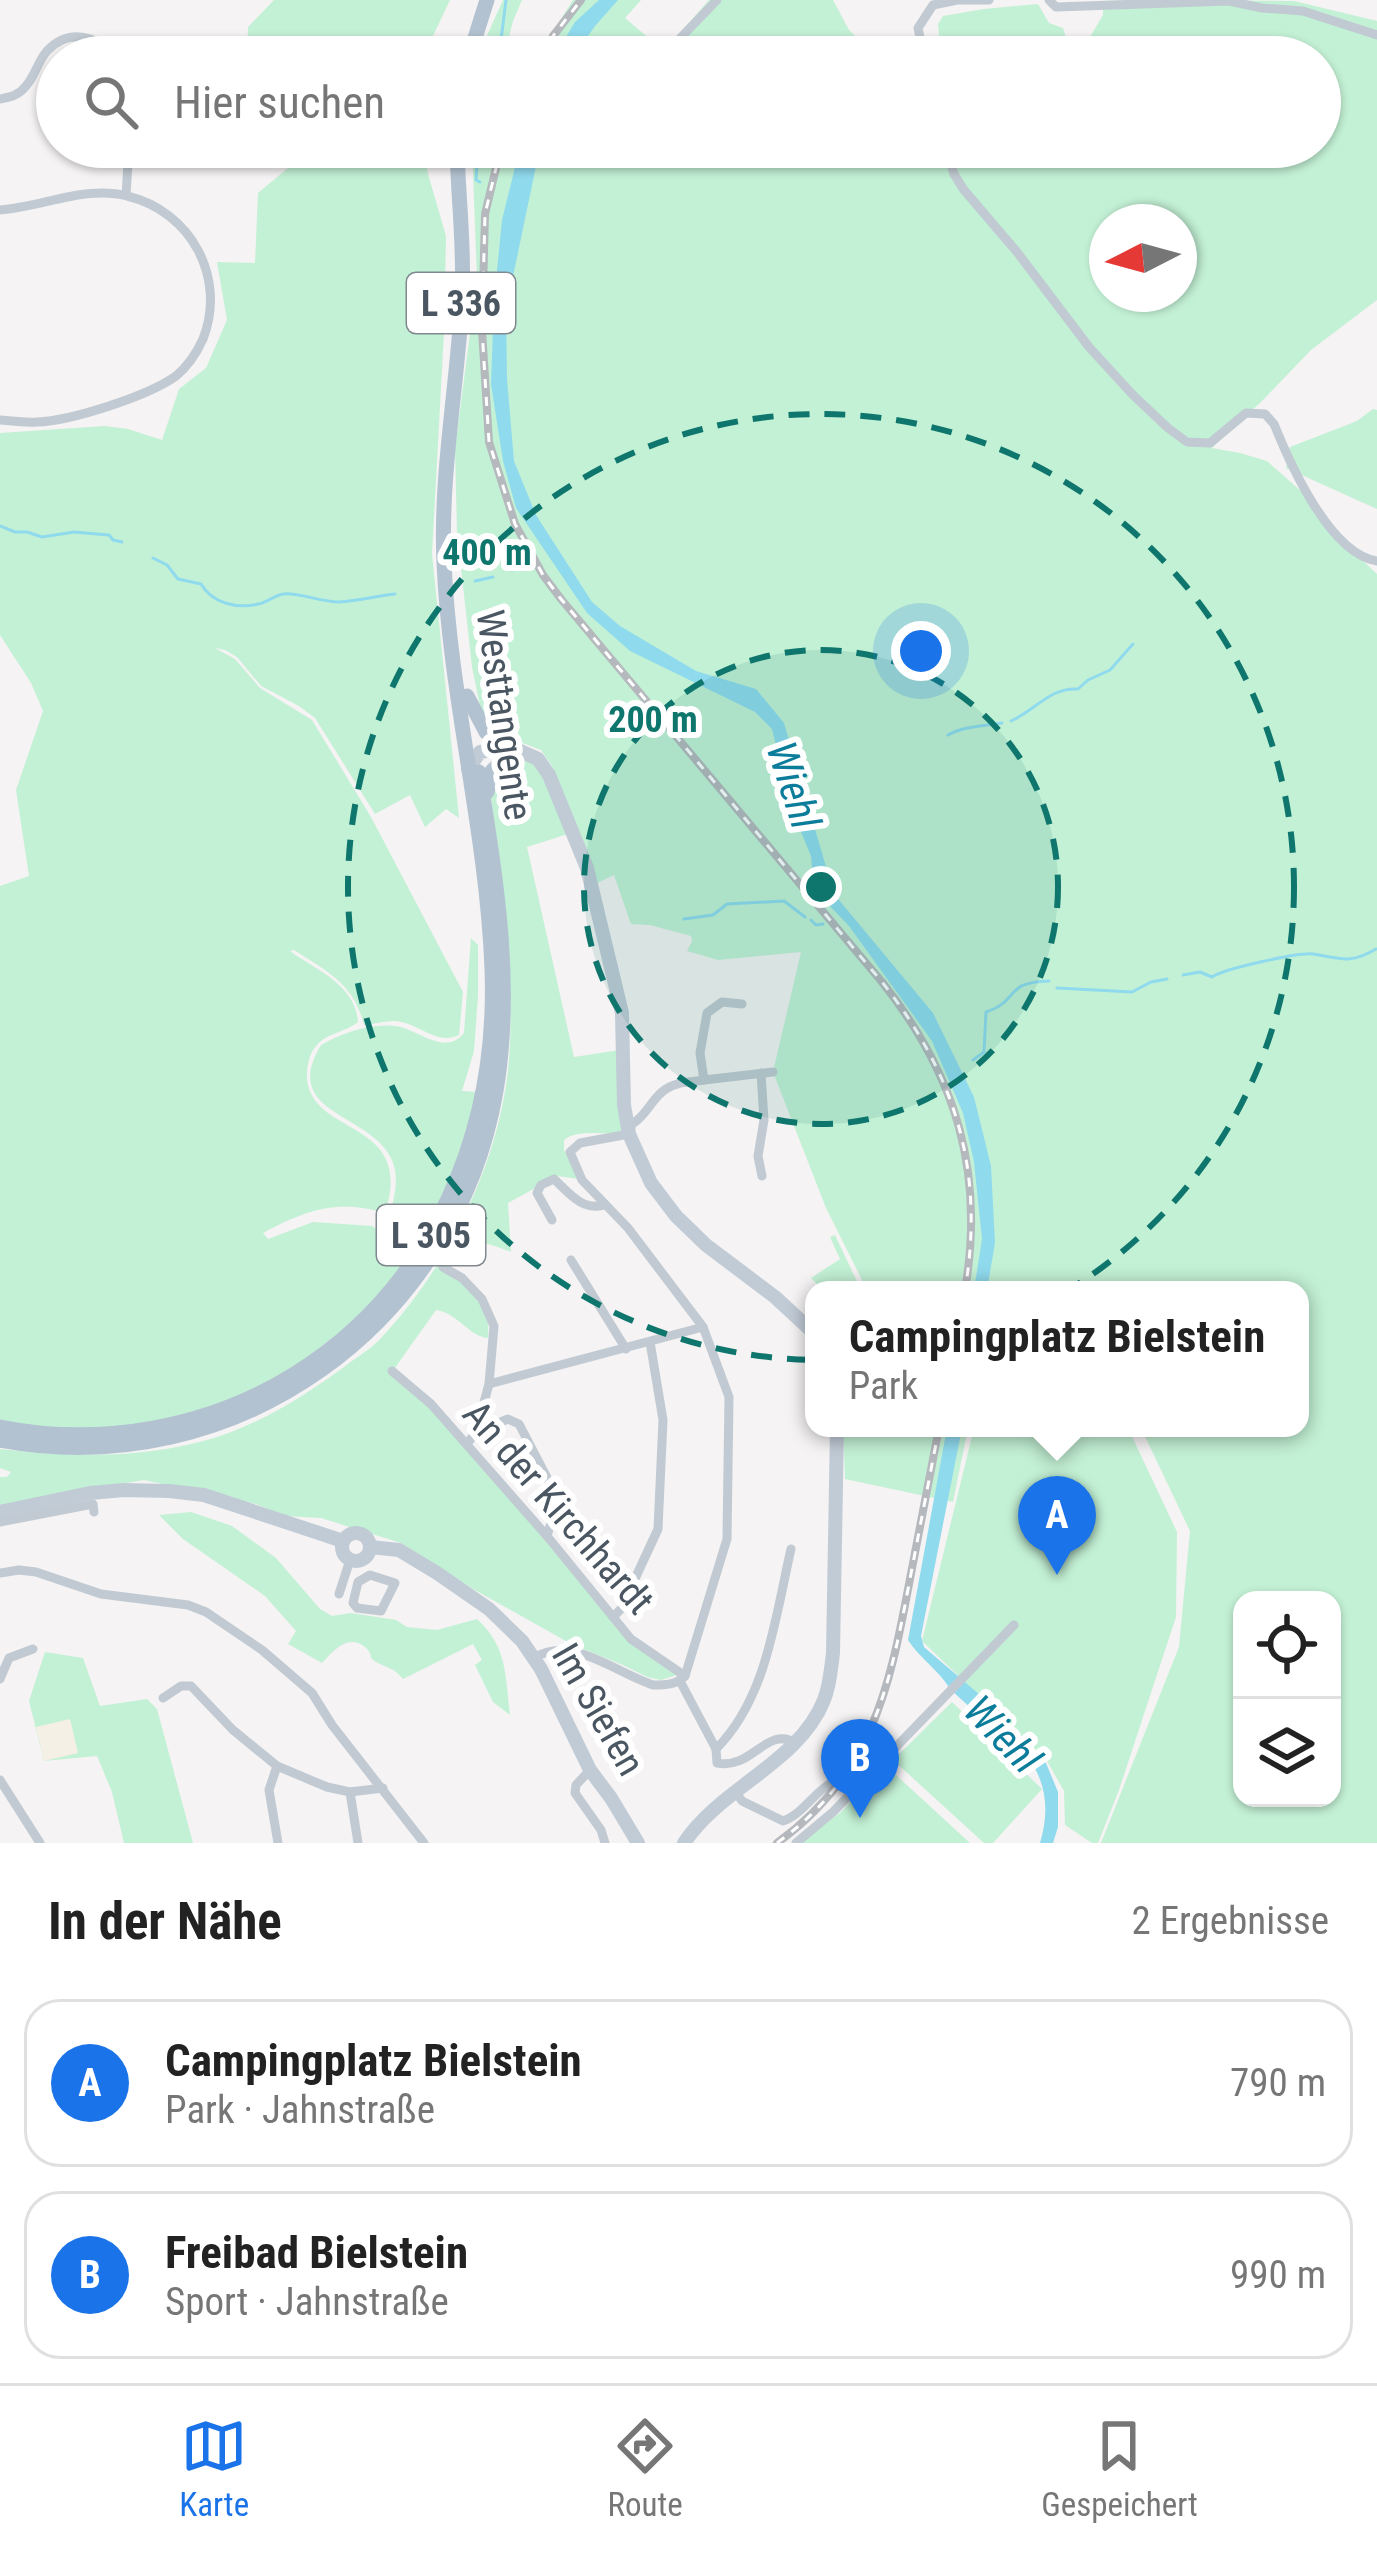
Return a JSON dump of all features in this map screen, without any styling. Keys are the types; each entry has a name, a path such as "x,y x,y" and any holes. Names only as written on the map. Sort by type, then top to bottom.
{"main road":[{"path":"476,36 488,0"},
{"name":"L 336","path":"448,460 463,277 459,168"},
{"name":"Westtangente","path":"0,1427 49,1434 163,1427 228,1407 289,1378 343,1340 391,1292 418,1257 448,1203 481,1101 490,1036 490,946 452,581 448,460"},
{"name":"Westtangente","path":"0,1440 49,1447 162,1440 227,1421 287,1393 374,1326 418,1276 472,1180 500,1064 501,932 485,807 464,739 445,584 448,460"},
{"path":"467,696 486,732 538,759 549,775 579,852 617,984 629,1134 651,1183 706,1245 805,1325"},
{"path":"472,762 486,749 515,750"},
{"path":"485,807 492,770 515,750"},
{"path":"684,1843 734,1790 796,1743 823,1703 831,1669 837,1437"},
{"path":"0,1511 90,1493 170,1491 204,1495 343,1541"},
{"path":"360,1534 370,1547 363,1559 350,1560 343,1541 360,1534"},
{"name":"Im Siefen","path":"370,1547 399,1550 437,1573 489,1609 522,1641 590,1770 638,1843"}],"street":[{"path":"682,36 717,0"},
{"path":"920,36 918,28 933,5 989,0"},
{"path":"1049,0 1056,7 1228,1 1304,11 1377,35"},
{"path":"0,99 15,96 36,70"},
{"path":"126,195 128,168"},
{"path":"952,168 964,190 1089,347 1168,428 1194,443 1210,443 1246,413 1265,414 1312,503 1356,555 1377,561"},
{"path":"0,210 86,194 126,195 168,214 188,234 203,260 212,293 209,323 198,350 178,374 130,398 74,416 39,422 0,420"},
{"path":"704,1080 700,1053 707,1013 722,1002 742,1004"},
{"path":"762,1177 758,1156 767,1072 676,1084 663,1090 632,1124 629,1134 580,1143 570,1152 582,1180 628,1228 703,1327 729,1397 727,1539 683,1678 716,1750 717,1763 746,1760 781,1736 796,1743"},
{"path":"552,1220 537,1193 554,1179 584,1206 605,1205"},
{"path":"572,1260 626,1349"},
{"path":"443,1267 482,1299 494,1326 489,1384 476,1432 466,1444"},
{"path":"489,1384 703,1327"},
{"path":"614,1617 658,1529 663,1420 650,1342"},
{"name":"An der Kirchhardt","path":"392,1371 431,1404 632,1640 683,1678"},
{"path":"476,1432 508,1419 519,1424 554,1491 555,1510 547,1536"},
{"path":"0,1522 93,1504 94,1512"},
{"path":"716,1750 741,1720 764,1666 791,1549"},
{"path":"339,1594 350,1560"},
{"path":"0,1574 36,1573 101,1594 188,1605 206,1612 302,1682 419,1842"},
{"path":"370,1575 394,1583 381,1610 357,1608 353,1603 358,1582 370,1575"},
{"path":"796,1843 833,1812 1014,1625"},
{"path":"0,1679 9,1658 33,1649"},
{"path":"534,1658 552,1649 571,1650 653,1684 668,1685 683,1678"},
{"path":"163,1698 181,1686 191,1686 233,1730 277,1766 350,1792 382,1788"},
{"path":"277,1766 269,1790 278,1843"},
{"path":"590,1770 575,1793 601,1830 604,1843"},
{"path":"734,1790 742,1801 783,1821 830,1782 842,1778 859,1784"},
{"path":"0,1780 40,1843"},
{"path":"350,1792 358,1843"}],"green space":[{"path":"274,0 450,0 433,36 248,36 248,27"},
{"path":"503,0 522,0 509,36 487,36"},
{"path":"573,0 641,0 625,18 646,36 550,36"},
{"path":"709,0 833,0 855,36 677,36"},
{"path":"1103,1 1294,1 1377,21 1377,300 1311,350 1212,448 1267,461 1377,574 1377,1843 1101,1843 1179,1647 1190,1531 1145,1437 1309,1437 1309,1281 862,1281 826,1208 773,1072 801,952 718,960 687,951 691,936 631,924 614,875 595,884 552,766 541,750 494,732 482,716 472,667 457,532 455,449 477,279 473,168 1341,168 1341,36 1091,36 1103,15"},
{"path":"1038,4 1049,23 1063,28 1066,36 939,36 938,24 943,16"},
{"path":"288,168 427,168 446,236 432,554 459,818 446,809 425,827 410,795 375,814 315,718 261,686 237,657 215,648 235,659 260,688 312,720 371,817 463,992 459,1035 450,1038 394,1021 364,1025 354,999 338,980 290,951 342,988 356,1009 358,1022 315,1048 307,1071 311,1093 322,1108 373,1142 386,1159 391,1181 385,1213 352,1207 322,1209 263,1233 268,1239 313,1222 372,1226 414,1253 371,1307 289,1372 230,1401 148,1424 91,1430 0,1422 0,886 29,876 16,790 43,711 0,635 0,433 105,426 162,440 179,389 206,368 227,320 217,262 255,263 258,193"},
{"path":"1377,410 1377,509 1286,468 1290,447 1357,421"},
{"path":"518,756 537,764 568,834 527,847 574,1057 620,1050 623,1130 564,1140 579,1179 557,1176 508,1203 511,1252 474,1244 455,1260 448,1271 484,1306 488,1338 436,1310 392,1372 434,1408 633,1645 677,1675 661,1680 573,1645 401,1543 321,1518 284,1516 256,1504 144,1480 0,1509 0,1477 11,1472 0,1468 0,1449 119,1454 167,1449 235,1431 296,1400 371,1347 429,1278 468,1209 504,1097 510,992 490,787 504,762"},
{"path":"471,938 478,945 478,996 474,1051 462,1091 479,1092 464,1150 417,1247 387,1226 396,1185 392,1160 381,1144 319,1099 311,1086 311,1068 321,1045 366,1028 395,1026 440,1042 456,1040 464,1033"},
{"path":"835,1235 857,1281 811,1278 840,1259 830,1237"},
{"path":"843,1437 966,1437 953,1502 845,1479"},
{"path":"972,1437 1132,1437 1177,1532 1176,1617 1098,1843 1065,1825 1064,1791 1047,1761 922,1641"},
{"path":"191,1512 232,1526 276,1558 320,1609 332,1616 351,1613 437,1630 477,1619 500,1652 510,1715 493,1702 475,1665 482,1660 473,1644 403,1679 374,1661 359,1643 341,1645 322,1663 288,1644 296,1631 265,1596 183,1539 159,1515"},
{"path":"45,1652 83,1658 100,1706 147,1699 157,1709 193,1843 124,1843 112,1792 97,1756 44,1761 29,1701"},
{"path":"952,1702 1042,1789 993,1843 984,1843 893,1760"},
{"path":"885,1765 970,1843 799,1843 840,1813"}],"sand":[{"path":"70,1719 78,1753 44,1761 36,1727"}],"water":[{"path":"599,0 618,0 588,36 567,36"},
{"name":"Wiehl","path":"515,168 536,168 506,310 514,461 536,515 592,602 620,626 696,671 756,689 784,723 834,894 933,1013 974,1097 991,1166 995,1243 989,1281 975,1281 982,1239 963,1113 932,1041 813,880 811,856 792,810 772,729 755,712 630,651 587,613 516,508 491,384 502,220"},
{"name":"Wiehl","path":"945,1437 960,1437 921,1636 924,1647 980,1695 1046,1763 1058,1792 1053,1843 1040,1843 1045,1803 1033,1765 950,1689 908,1640"}],"waterway":[{"path":"502,36 506,0"},
{"path":"477,168 480,182"},
{"path":"0,526 42,537 74,532 109,535 122,542"},
{"path":"153,558 167,565 178,579 201,584 211,596 233,605 261,603 284,594 339,602 395,594"},
{"path":"512,570 528,565"},
{"path":"475,581 493,577"},
{"path":"1011,721 1051,695 1078,689 1110,670 1133,644"},
{"path":"948,735 1002,723"},
{"path":"684,919 713,915 727,904 784,901 805,917"},
{"path":"811,920 823,924"},
{"path":"1183,975 1200,972 1212,977 1305,954 1351,959 1376,949"},
{"path":"1057,988 1132,992 1167,979"},
{"path":"973,1060 984,1052 986,1012 1018,988 1049,981"}],"railway":[{"path":"553,36 581,0"},
{"path":"496,168 485,214 482,330 489,442 515,524 561,599 908,1017 946,1089 959,1127 971,1205 966,1281"},
{"path":"777,1843 834,1789 871,1728 893,1660 937,1437"}],"place":[{"name":"Campingplatz Bielstein","path":"1057,1575"},
{"name":"Freibad Bielstein","path":"860,1818"}]}
